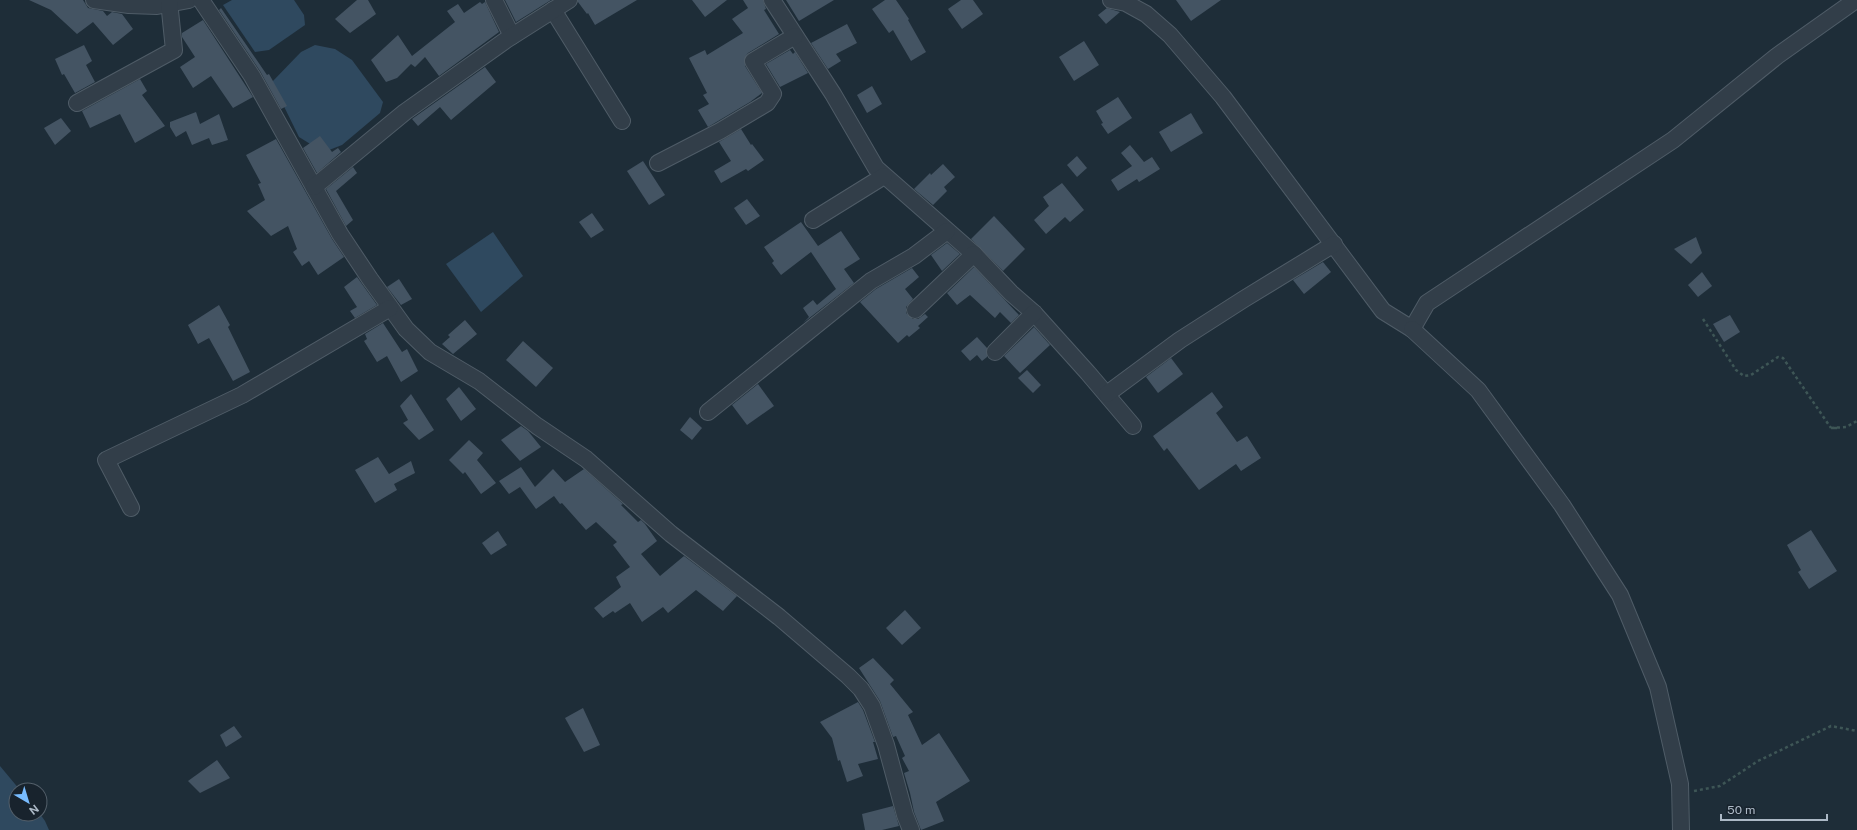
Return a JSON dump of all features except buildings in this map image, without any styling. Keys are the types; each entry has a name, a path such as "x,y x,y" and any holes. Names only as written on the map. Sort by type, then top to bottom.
{"street":[{"path":"94,0 129,5 157,6 169,2 189,0"},
{"path":"201,0 252,76 354,256 390,308 422,346 479,381 514,409 586,459 671,534 779,617 848,676 861,689 872,706 886,745 911,830"},
{"path":"494,0 512,36"},
{"path":"314,187 405,112 512,36 568,0"},
{"path":"772,0 833,94 876,168 974,254 1011,293 1034,313 1107,394 1133,426"},
{"path":"1111,0 1126,3 1146,14 1170,35 1223,97 1384,311 1412,329 1478,390 1562,505 1620,595 1658,687 1680,784 1681,830"},
{"path":"1412,329 1427,303 1673,140 1777,56 1856,0"},
{"path":"77,103 174,50 169,2"},
{"path":"553,10 622,121"},
{"path":"658,163 720,131 767,103 773,94 753,61 795,36"},
{"path":"813,220 884,176"},
{"path":"708,412 870,281 914,256 947,231"},
{"path":"1107,394 1180,340 1334,244"},
{"path":"915,310 974,254"},
{"path":"131,508 106,460 242,395 390,308"},
{"path":"995,352 1034,313"}],"path":[{"path":"1703,319 1736,370 1744,376 1751,375 1778,357 1783,358 1831,428"},
{"path":"1831,428 1846,427 1857,421"},
{"path":"1831,428 1837,428"},
{"path":"1680,793 1720,786 1758,761 1831,726 1857,731"}],"water":[{"path":"232,0 294,0 304,15 305,25 269,50 255,52 223,5"},
{"path":"315,45 335,49 352,60 383,102 380,113 342,145 329,150 320,150 299,137 272,82 301,52"},
{"path":"493,232 523,276 481,312 446,264"},
{"path":"0,766 13,782 8,782 8,822 45,822 49,830 0,830"}]}
